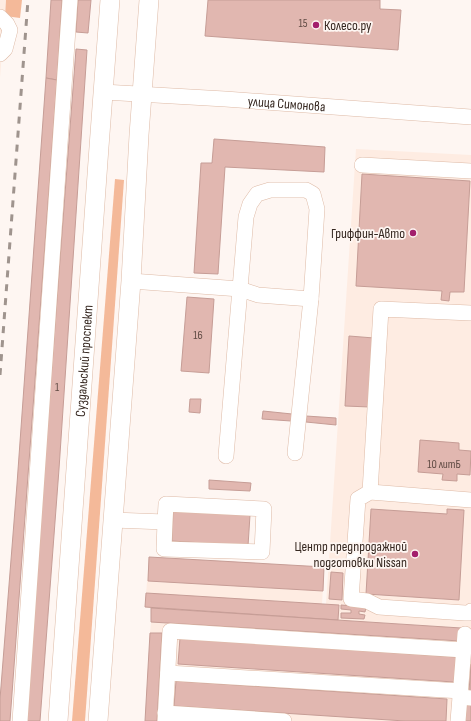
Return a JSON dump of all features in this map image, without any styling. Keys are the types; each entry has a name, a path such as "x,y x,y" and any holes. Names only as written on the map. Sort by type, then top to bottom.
{"main road":[{"name":"Суздальский проспект","path":"58,721 110,0"},
{"path":"98,721 131,281 149,0"}],"street":[{"path":"20,721 70,0"},
{"path":"0,17 7,24 10,30 5,49 0,54"},
{"name":"улица Симонова","path":"103,92 224,99 471,117"},
{"path":"362,165 471,171"},
{"path":"226,456 246,217 250,204 257,194 270,190 306,190 313,194 317,209 311,299 295,453"},
{"path":"131,281 240,289 258,296 311,299"},
{"path":"370,492 382,308 471,312"},
{"path":"471,500 370,492 358,499 351,599 367,601 378,607 465,613 470,613 471,611"},
{"path":"166,504 264,509 262,552 164,549 165,522 166,504"},
{"path":"112,520 165,522"},
{"path":"284,721 165,717 170,631 464,650"},
{"path":"458,721 464,695 465,634"},
{"path":"168,673 464,695"}],"shaded area":[{"path":"0,0 6,0 0,78"},
{"path":"6,0 22,0 20,18 5,16"},
{"path":"356,149 471,155 471,721 145,721 151,622 151,608 145,607 149,557 324,567 322,604 326,604"},
{"path":"115,179 124,180 85,721 72,721"}],"building":[{"path":"51,0 62,0 57,80 46,78"},
{"path":"78,0 91,0 88,33 76,32"},
{"path":"208,0 380,0 380,9 401,10 398,50 205,36"},
{"path":"76,49 87,50 59,469 40,721 25,721"},
{"path":"46,78 57,80 10,721 0,721 0,699"},
{"path":"214,139 325,147 324,172 225,167 218,274 194,273 201,163 212,163"},
{"name":"Гриффин-Авто","path":"362,174 470,181 464,292 450,292 449,301 441,300 442,291 356,286"},
{"path":"187,297 214,299 209,373 181,371"},
{"path":"349,336 374,338 370,407 345,406"},
{"path":"190,399 201,399 200,413 189,412"},
{"path":"263,411 292,414 291,421 262,419"},
{"path":"306,416 336,418 336,425 306,422"},
{"path":"420,440 459,443 459,450 471,451 470,475 457,474 457,481 442,480 443,474 418,472"},
{"path":"209,480 251,483 250,491 209,489"},
{"name":"Центр предпродажной подготовки Nissan","path":"371,509 447,514 447,509 464,510 459,600 366,594"},
{"path":"173,510 250,515 248,546 172,541"},
{"path":"149,557 324,567 323,591 148,581"},
{"path":"331,572 343,573 342,600 329,599"},
{"path":"146,593 339,605 338,620 145,607"},
{"path":"341,605 366,607 365,612 359,611 359,614 365,615 364,619 341,618 341,613 351,613 351,610 341,609"},
{"path":"151,608 461,628 460,641 151,622"},
{"path":"150,633 162,633 157,721 145,721"},
{"path":"180,638 456,657 454,682 178,664"},
{"path":"471,664 471,692 469,691"},
{"path":"176,681 447,699 446,721 405,721 174,706"},
{"path":"467,702 471,703 471,721 465,721"}],"railway":[{"path":"0,375 28,0"}],"place":[{"name":"Колесо.ру","path":"316,25"},
{"name":"Гриффин-Авто","path":"413,233"},
{"name":"Центр предпродажной подготовки Nissan","path":"415,554"}]}
